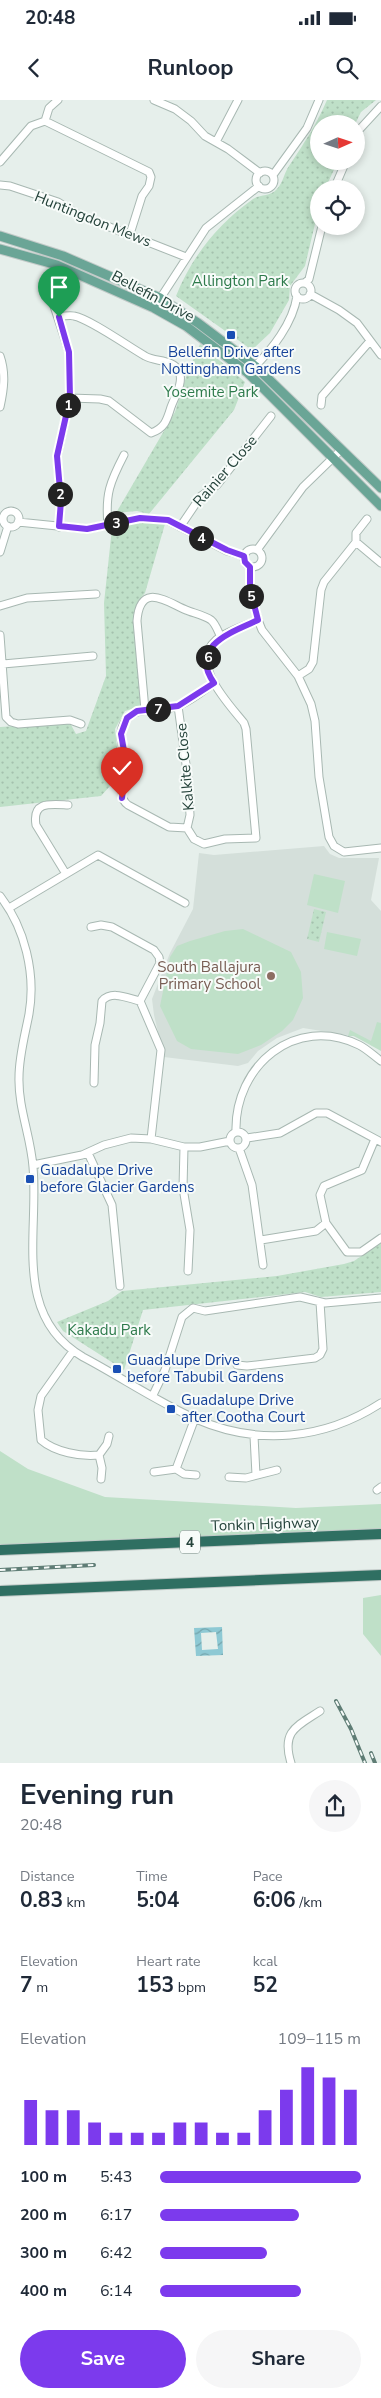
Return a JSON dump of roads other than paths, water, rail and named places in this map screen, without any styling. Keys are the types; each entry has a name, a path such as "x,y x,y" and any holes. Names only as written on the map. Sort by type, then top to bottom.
{"highway":[{"name":"Tonkin Highway","path":"0,1550 381,1534"},
{"path":"0,1591 381,1575"}],"main road":[{"name":"Bellefin Drive","path":"0,236 63,256 160,298 255,366 381,488"},
{"name":"Bellefin Drive","path":"0,249 57,265 154,308 186,326 248,373 381,506"}],"street":[{"path":"44,121 49,108 58,100"},
{"path":"154,100 175,109 191,120 205,136 260,173"},
{"path":"216,142 238,100"},
{"path":"272,175 307,128 319,100"},
{"path":"365,123 381,106"},
{"path":"0,162 31,126 44,121 149,172 151,177 150,186 142,196 130,234"},
{"path":"266,171 272,175 274,182 272,186 265,189 259,186 256,180 260,173 266,171"},
{"name":"Huntingdon Mews","path":"0,185 10,186 58,202 78,215 186,256"},
{"path":"154,308 186,256 206,228 259,186"},
{"path":"248,373 282,333 296,305 296,288 309,279 320,235"},
{"path":"54,276 54,306 69,352 70,398 57,456 61,501 59,526"},
{"path":"305,283 310,286 310,294"},
{"path":"297,296 302,298 310,294"},
{"path":"310,294 339,310 357,324 381,355"},
{"path":"59,317 74,316 81,318 130,345 146,357 174,365 179,372 181,381 166,424 159,430 151,433 109,401 70,398"},
{"path":"321,405 322,396 370,341"},
{"path":"0,356 4,367 4,391 0,407"},
{"name":"Rainier Close","path":"180,527 201,496 217,485 271,416"},
{"path":"257,550 303,487 341,450"},
{"path":"108,525 109,488 113,474 124,455"},
{"path":"8,526 3,520 3,512 14,512 17,515 18,522"},
{"path":"8,526 13,526 18,522 87,529 140,518 168,520 227,550 244,556"},
{"path":"298,676 309,669 313,662 321,590 324,582 356,542 356,533 367,519"},
{"path":"0,552 8,526"},
{"path":"356,542 381,562"},
{"path":"244,556 251,549 257,550 262,557 261,563 256,567 250,567"},
{"path":"244,556 245,562 250,567 250,589 262,630 298,676 311,704 315,721 319,777 331,842 344,852 381,848"},
{"path":"0,606 28,598 96,594"},
{"path":"221,637 210,619 184,609 166,598 153,594 145,601 138,615 146,710 178,706 214,683 207,670 208,656 212,644 221,637 258,620"},
{"path":"0,635 6,717 11,722 18,724 70,720 81,724"},
{"path":"3,664 93,656"},
{"name":"Kalkite Close","path":"146,710 130,715 121,730 126,762 121,795 128,805 169,826 187,828 194,838 204,844 226,839 256,838 246,728 214,683"},
{"name":"Kalkite Close","path":"178,706 188,779 190,816 187,828"},
{"path":"66,874 36,825 35,817 40,808 47,804 68,805"},
{"path":"9,908 98,855 185,903"},
{"path":"0,896 9,908 27,955 30,972 30,1000 20,1058 19,1091 33,1165 35,1195 32,1266 37,1296 47,1321 73,1351 195,1418 214,1426 254,1436 294,1436 316,1432 344,1423 381,1404"},
{"path":"92,927 100,925 112,927 154,950 159,957 160,964 140,1002"},
{"path":"94,1083 95,1046 102,1001 107,995 113,995 140,1002"},
{"path":"140,1002 161,1050 151,1139"},
{"path":"236,1132 236,1114 244,1086 257,1066 272,1051 297,1039 318,1036 360,1045 381,1061"},
{"path":"246,1138 280,1133 316,1113 327,1113 378,1140 362,1170 324,1186 320,1195 326,1223 347,1252 361,1252 381,1238"},
{"path":"236,1132 244,1134 246,1138 246,1144 239,1148 232,1146 230,1141 231,1135 236,1132"},
{"path":"33,1165 88,1153 119,1140 151,1139 184,1147 230,1141"},
{"path":"184,1147 183,1188 190,1230 188,1271"},
{"path":"239,1148 252,1185 264,1265"},
{"path":"88,1153 112,1205 120,1286"},
{"path":"261,1240 316,1231 326,1223"},
{"path":"153,1395 165,1370 182,1317 192,1308 205,1311 300,1297 320,1302 381,1298"},
{"path":"236,1365 248,1366 315,1358 320,1355 323,1349 320,1302"},
{"path":"73,1351 41,1396 38,1410 41,1440 49,1446 85,1456 99,1455"},
{"path":"176,1469 195,1418"},
{"path":"101,1479 102,1468 99,1455 107,1444 109,1436"},
{"path":"254,1436 256,1475"},
{"path":"154,1472 176,1469 184,1474 196,1475"},
{"path":"229,1477 246,1478 268,1474 277,1470"},
{"path":"291,1763 287,1746 291,1732 320,1711"}],"water":[{"path":"222,1627 223,1655 196,1656 194,1628","holes":["216,1632 218,1649 202,1650 201,1633"]}],"railway":[{"path":"0,1570 94,1565"},
{"path":"336,1701 351,1729 365,1763"},
{"path":"371,1753 375,1763"}],"place":[{"name":"Bellefin Drive after Nottingham Gardens","path":"231,335"},
{"name":"South Ballajura Primary School","path":"271,976"},
{"name":"Guadalupe Drive before Glacier Gardens","path":"30,1179"},
{"name":"Guadalupe Drive before Tabubil Gardens","path":"117,1369"},
{"name":"Guadalupe Drive after Cootha Court","path":"171,1409"}],"park label":[{"name":"Allington Park","path":"240,281"},
{"name":"Yosemite Park","path":"211,392"},
{"name":"Kakadu Park","path":"109,1330"}]}
